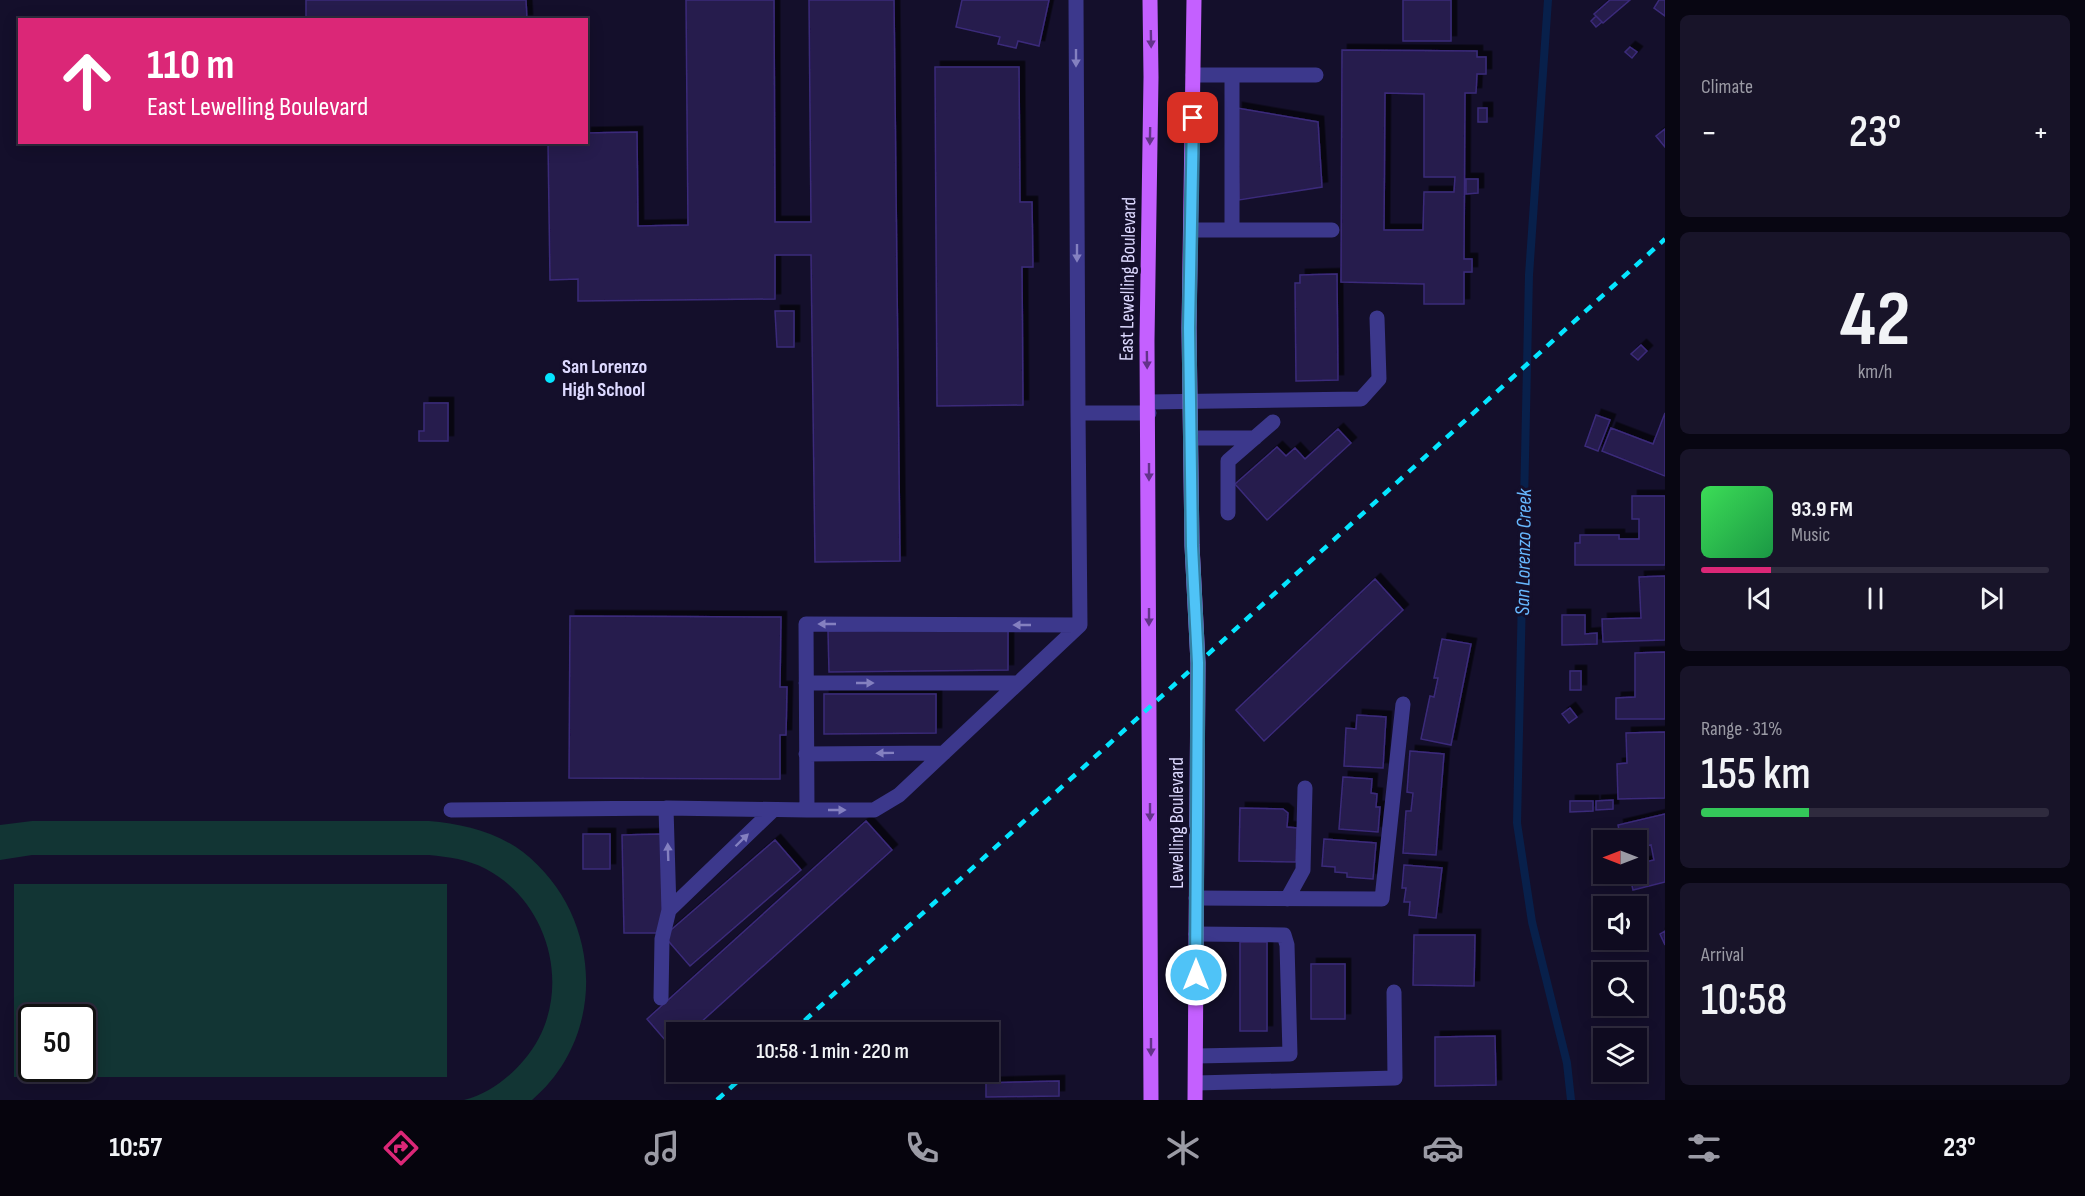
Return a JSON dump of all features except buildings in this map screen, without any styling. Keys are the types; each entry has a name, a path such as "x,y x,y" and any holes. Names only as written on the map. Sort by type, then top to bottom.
{"main road":[{"name":"East Lewelling Boulevard","path":"1149,558 1147,341 1150,0"},
{"path":"1191,438 1189,328 1194,0"},
{"name":"Lewelling Boulevard","path":"1191,438 1192,546 1198,663 1196,1100"},
{"name":"Lewelling Boulevard","path":"1149,558 1151,1100"}],"lane":[{"path":"451,810 666,808 874,810 899,795 1080,625 1076,0"},
{"path":"1193,75 1316,75"},
{"path":"1232,75 1232,230"},
{"path":"1191,230 1332,230"},
{"path":"1078,413 1148,408 1191,400 1361,399 1379,379 1377,318"},
{"path":"1228,513 1228,461 1273,422"},
{"path":"1191,438 1255,438"},
{"path":"807,810 806,624 1080,625"},
{"path":"806,684 1018,683"},
{"path":"1196,898 1382,899 1403,704"},
{"path":"806,754 944,753"},
{"path":"1287,898 1304,870 1305,788"},
{"path":"661,998 662,939 669,910 666,808"},
{"path":"669,910 773,810"},
{"path":"1196,934 1284,935 1287,945 1290,1054 1196,1056"},
{"path":"1196,1083 1395,1078 1394,992"}],"green space":[{"path":"32,821 429,821 454,824 490,834 523,852 549,878 569,908 581,940 586,974 584,1009 574,1042 557,1073 532,1100 464,1100 497,1085 524,1060 540,1036 549,1010 552,983 550,956 541,930 528,906 509,885 486,869 472,863 429,855 32,855 0,860 0,825"},
{"path":"14,884 447,884 447,1077 96,1077 96,1004 18,1004 18,1077 14,1077"}],"waterway":[{"name":"San Lorenzo Creek","path":"1548,0 1529,275 1517,823 1532,922 1567,1063 1571,1100"}],"railway":[{"path":"803,1022 1665,239"},
{"path":"717,1100 737,1082"}],"place":[{"name":"San Lorenzo High School","path":"550,378"}],"route":[{"path":"1193,118 1189,328 1192,546 1198,663 1196,975"}]}
